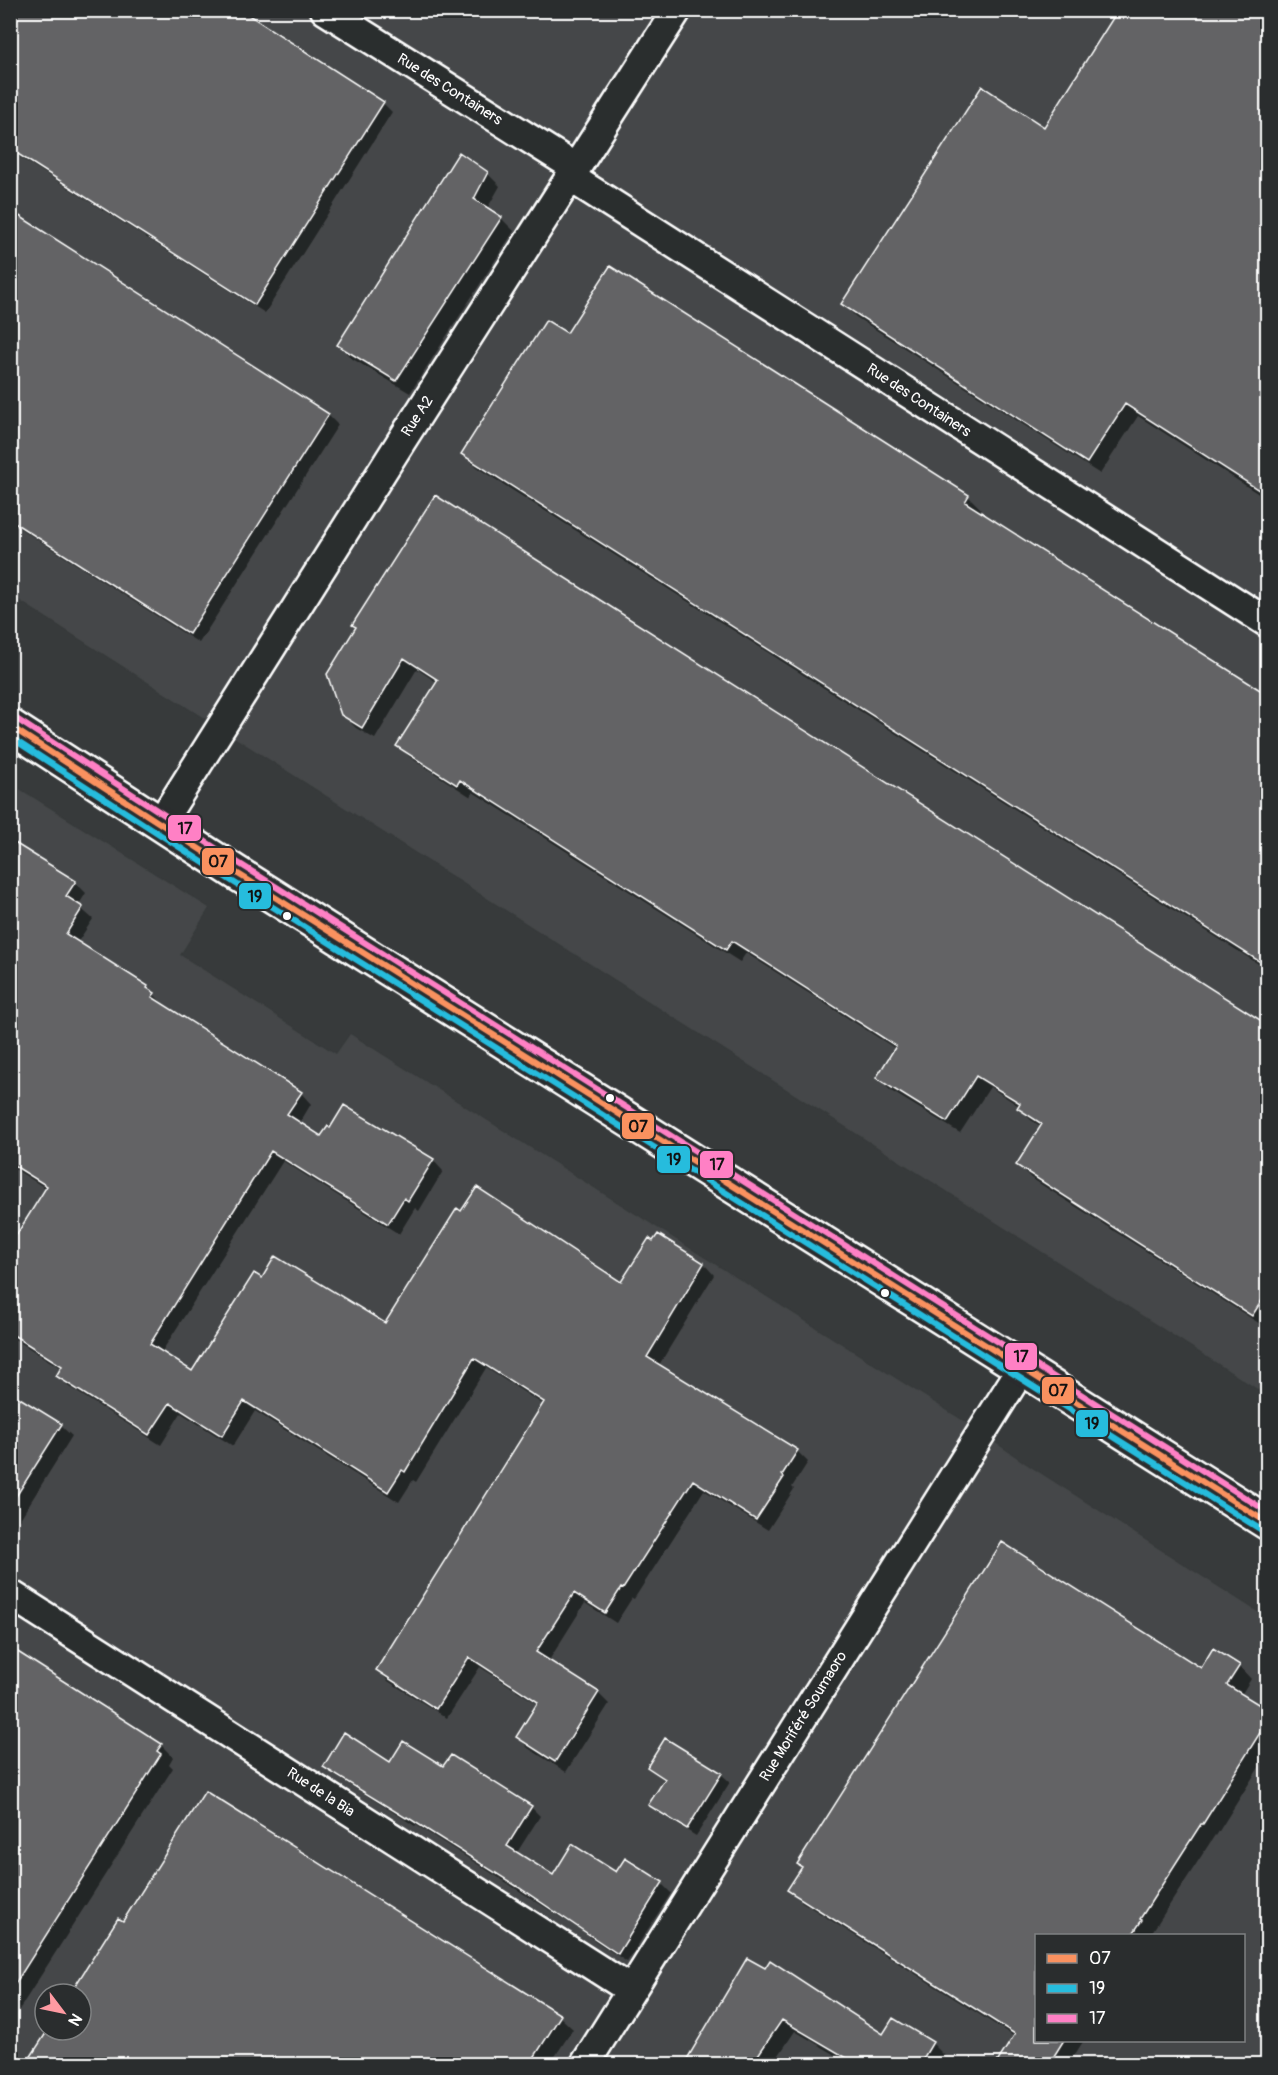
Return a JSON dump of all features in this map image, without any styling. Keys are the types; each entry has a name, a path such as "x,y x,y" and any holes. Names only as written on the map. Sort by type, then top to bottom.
{"main road":[{"path":"10,726 160,824 1268,1523"}],"street":[{"name":"Rue des Containers","path":"325,10 1268,623"},
{"name":"Rue A2","path":"160,824 677,10"},
{"name":"Rue Moriféré Soumaoro","path":"585,2064 1022,1368"},
{"name":"Rue de la Bia","path":"10,1594 631,1990"}],"shaded area":[{"path":"10,11 1267,11 1267,1395 11,595"},
{"path":"10,783 209,908 180,955 336,1054 350,1034 965,1422 1026,1464 1267,1618 1267,2064 11,2064"}],"building":[{"path":"10,10 241,10 384,102 255,305 10,149"},
{"path":"1118,10 1268,10 1268,496 1125,404 1087,463 841,304 982,86 1044,127"},
{"path":"459,152 488,172 474,199 502,217 396,381 337,345"},
{"path":"10,210 329,414 189,634 10,520"},
{"path":"610,266 969,495 965,502 1268,695 1268,967 461,454 546,320 567,333"},
{"path":"435,495 1268,1025 1268,1291 1252,1316 1016,1165 1042,1124 1017,1108 1020,1103 976,1076 947,1122 876,1078 896,1046 732,941 726,950 460,780 457,785 396,746 438,680 404,658 362,728 341,715 327,674 356,627 352,625"},
{"path":"10,840 76,881 66,896 83,907 66,934 148,986 147,988 155,993 152,997 302,1092 287,1114 321,1136 328,1126 330,1128 344,1105 434,1159 408,1201 404,1198 388,1224 271,1151 150,1344 192,1371 254,1273 262,1278 275,1256 385,1323 457,1208 461,1211 477,1187 621,1282 649,1238 653,1241 658,1234 704,1263 647,1357 798,1450 782,1475 784,1477 756,1520 693,1480 605,1613 574,1593 536,1652 599,1692 555,1762 516,1737 538,1702 469,1657 436,1709 376,1670 544,1402 474,1358 405,1472 402,1470 388,1492 244,1401 222,1436 170,1403 149,1435 56,1376 62,1366 10,1333 10,1245 47,1186 10,1163"},
{"path":"10,1392 62,1424 10,1506"},
{"path":"1002,1542 1201,1668 1213,1648 1240,1665 1227,1685 1268,1710 1268,1720 1140,1919 1142,1920 1133,1934 1035,1934 1035,2042 1063,2042 1049,2064 996,2064 1015,2034 787,1890 802,1867 797,1864"},
{"path":"10,1647 162,1744 157,1751 161,1754 10,1992"},
{"path":"344,1732 390,1762 403,1741 443,1766 451,1755 532,1806 507,1846 553,1875 572,1844 616,1872 625,1858 663,1882 618,1954 518,1887 323,1767"},
{"path":"665,1738 722,1773 687,1829 648,1805 665,1779 647,1767"},
{"path":"205,1791 561,2015 530,2064 26,2064 40,2042 93,2042 93,1982 78,1982 118,1918 123,1921"},
{"path":"747,1958 765,1968 770,1960 883,2034 893,2018 933,2042 920,2064 857,2064 782,2020 752,2064 684,2064"}],"transit line":[{"name":"17","path":"15,718 240,864 1268,1512"},
{"name":"07","path":"10,726 235,872 1268,1523"},
{"name":"19","path":"10,737 230,880 1263,1531"}]}
